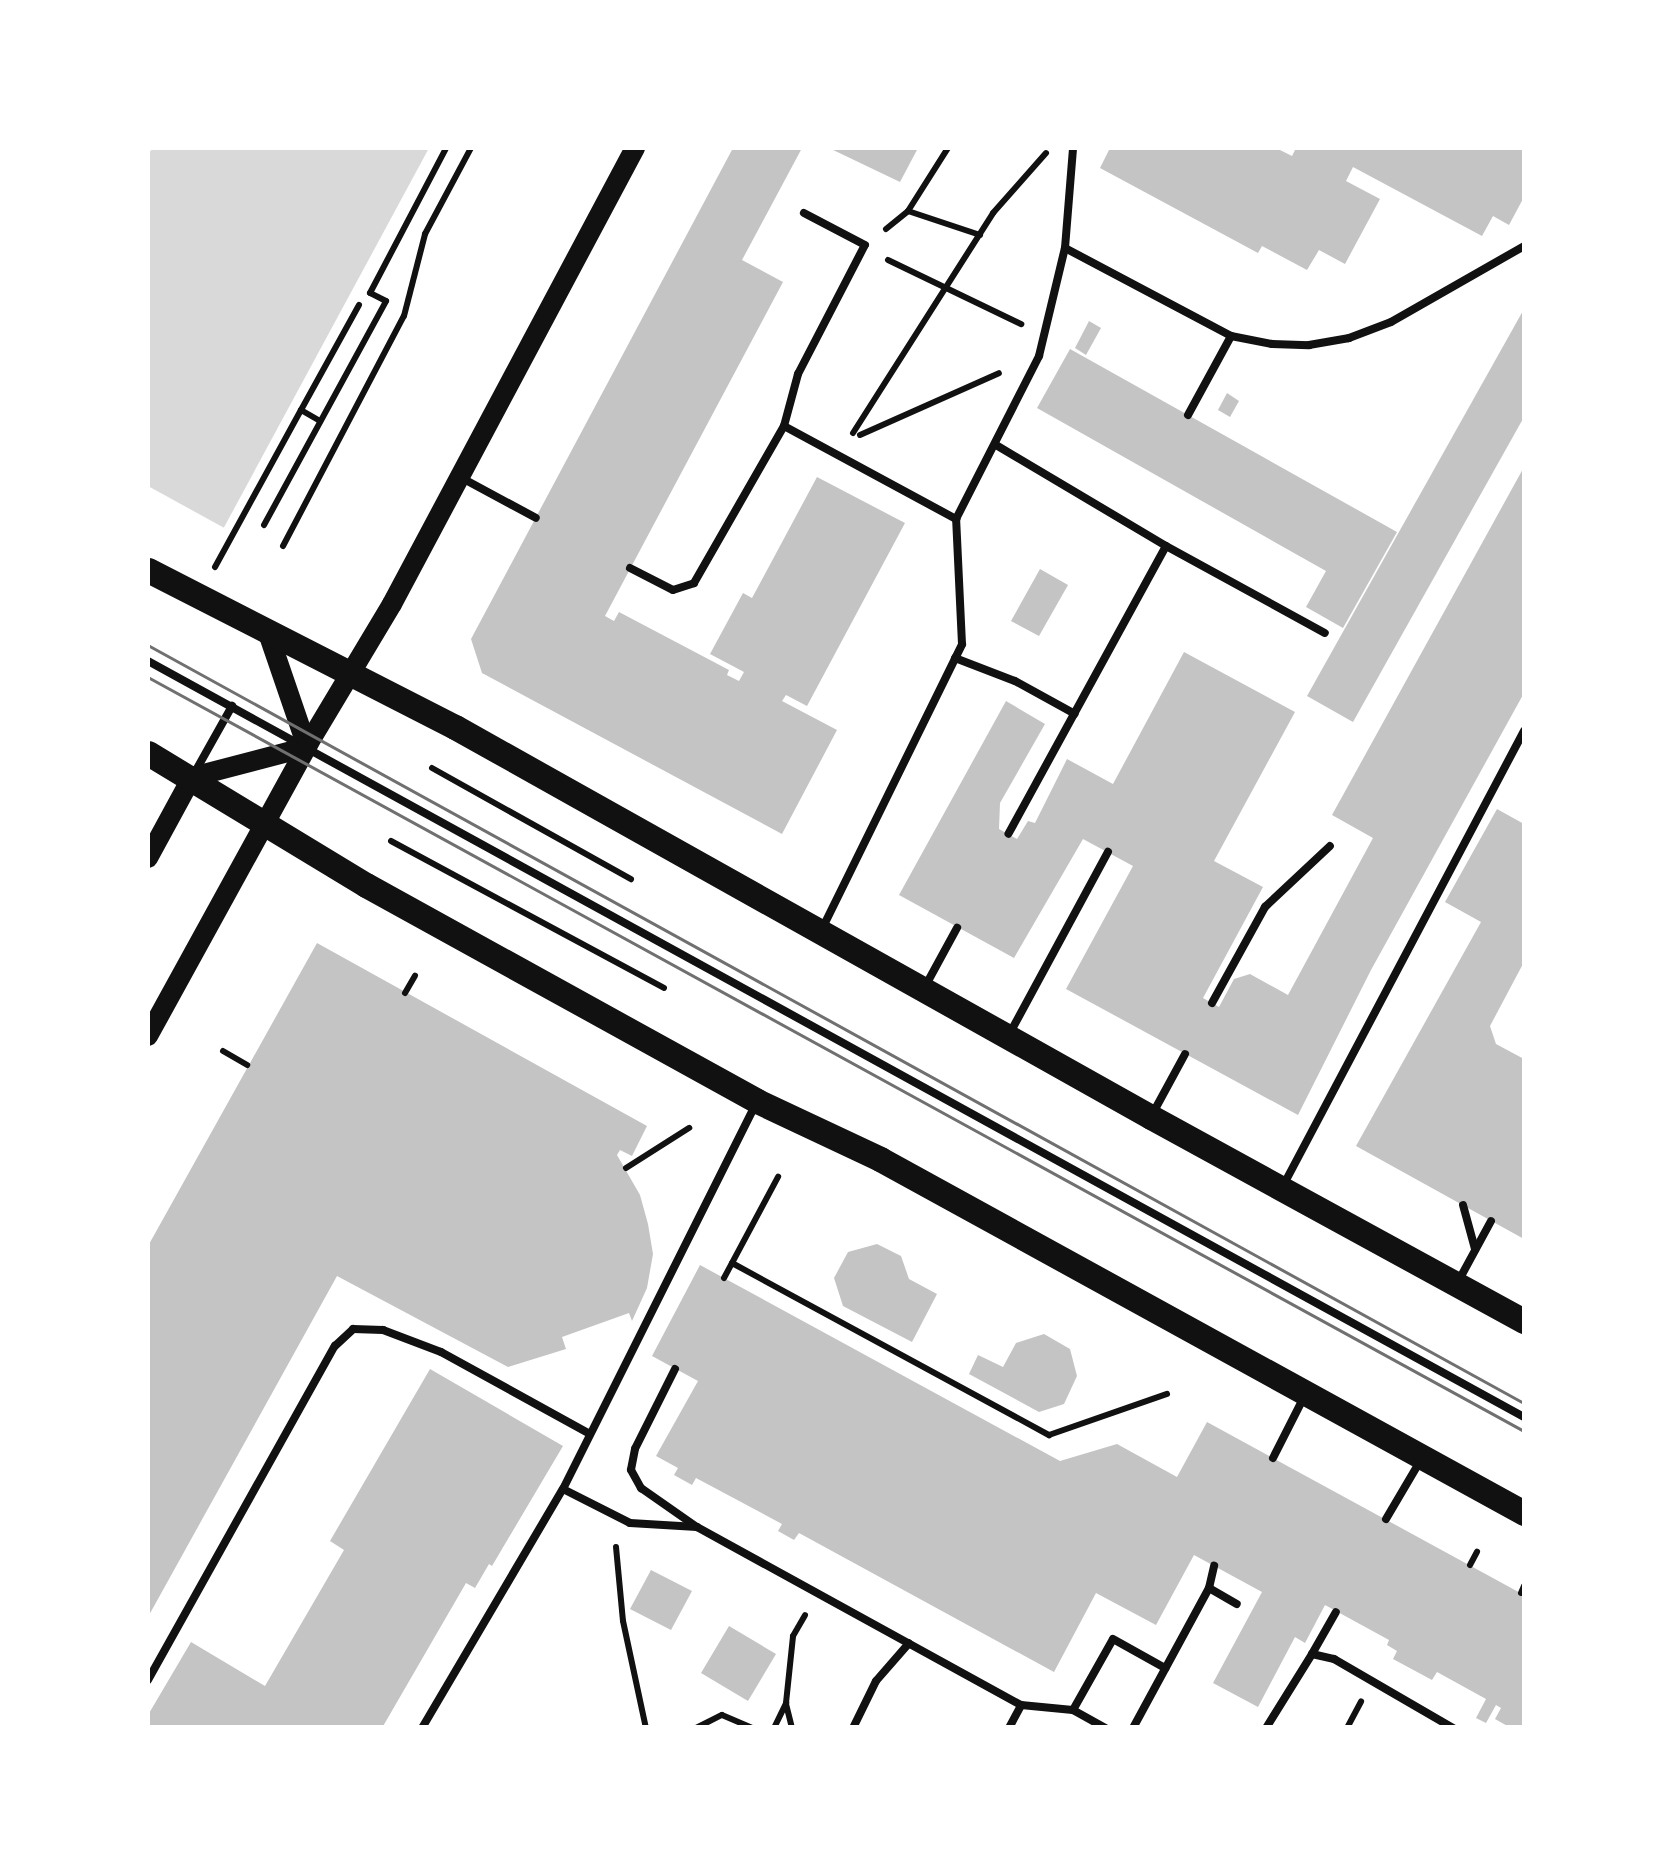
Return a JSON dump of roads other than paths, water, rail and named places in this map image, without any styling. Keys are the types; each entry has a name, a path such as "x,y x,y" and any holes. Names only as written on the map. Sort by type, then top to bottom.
{"main road":[{"path":"148,1036 264,822 460,477 636,148"},
{"path":"148,570 456,727 822,928 1151,1117 1524,1321"},
{"path":"268,633 307,747"},
{"path":"148,858 192,777 307,747"},
{"path":"148,752 366,884 757,1100 880,1159 1524,1513"}],"lane":[{"path":"822,928 962,644 956,519 996,445 1045,335 1065,248 1072,151"},
{"path":"630,568 673,590 694,583 784,426 798,374 865,245 804,213"},
{"path":"1065,248 1230,336 1272,344 1308,345 1349,338 1392,322 1524,246"},
{"path":"1188,415 1230,336"},
{"path":"784,426 956,519"},
{"path":"996,445 1166,546 1325,633"},
{"path":"460,477 536,518"},
{"path":"1008,834 1166,546"},
{"path":"955,658 1015,681 1075,714"},
{"path":"148,661 1524,1417"},
{"path":"192,777 232,706"},
{"path":"1282,1188 1524,731"},
{"path":"1212,1003 1265,907 1330,846"},
{"path":"1008,1035 1108,852"},
{"path":"924,988 957,928"},
{"path":"1151,1117 1185,1054"},
{"path":"422,1728 563,1490 757,1100"},
{"path":"1462,1205 1475,1250"},
{"path":"1457,1284 1491,1221"},
{"path":"148,1680 335,1346 352,1330 382,1330 441,1352 590,1434"},
{"path":"676,1369 634,1449 631,1470 641,1488 697,1528 1021,1705 1073,1710 1105,1728"},
{"path":"1272,1458 1306,1393"},
{"path":"1386,1519 1422,1457"},
{"path":"563,1490 630,1524 697,1528"},
{"path":"1133,1728 1209,1588 1214,1566"},
{"path":"1209,1588 1237,1604"},
{"path":"1266,1728 1336,1612"},
{"path":"1073,1710 1113,1639 1166,1668"},
{"path":"853,1728 876,1682 909,1642"},
{"path":"1312,1654 1334,1659 1454,1728"},
{"path":"1009,1728 1021,1705"}],"tram line":[{"path":"148,645 1524,1403"},
{"path":"148,677 1524,1431"}]}
